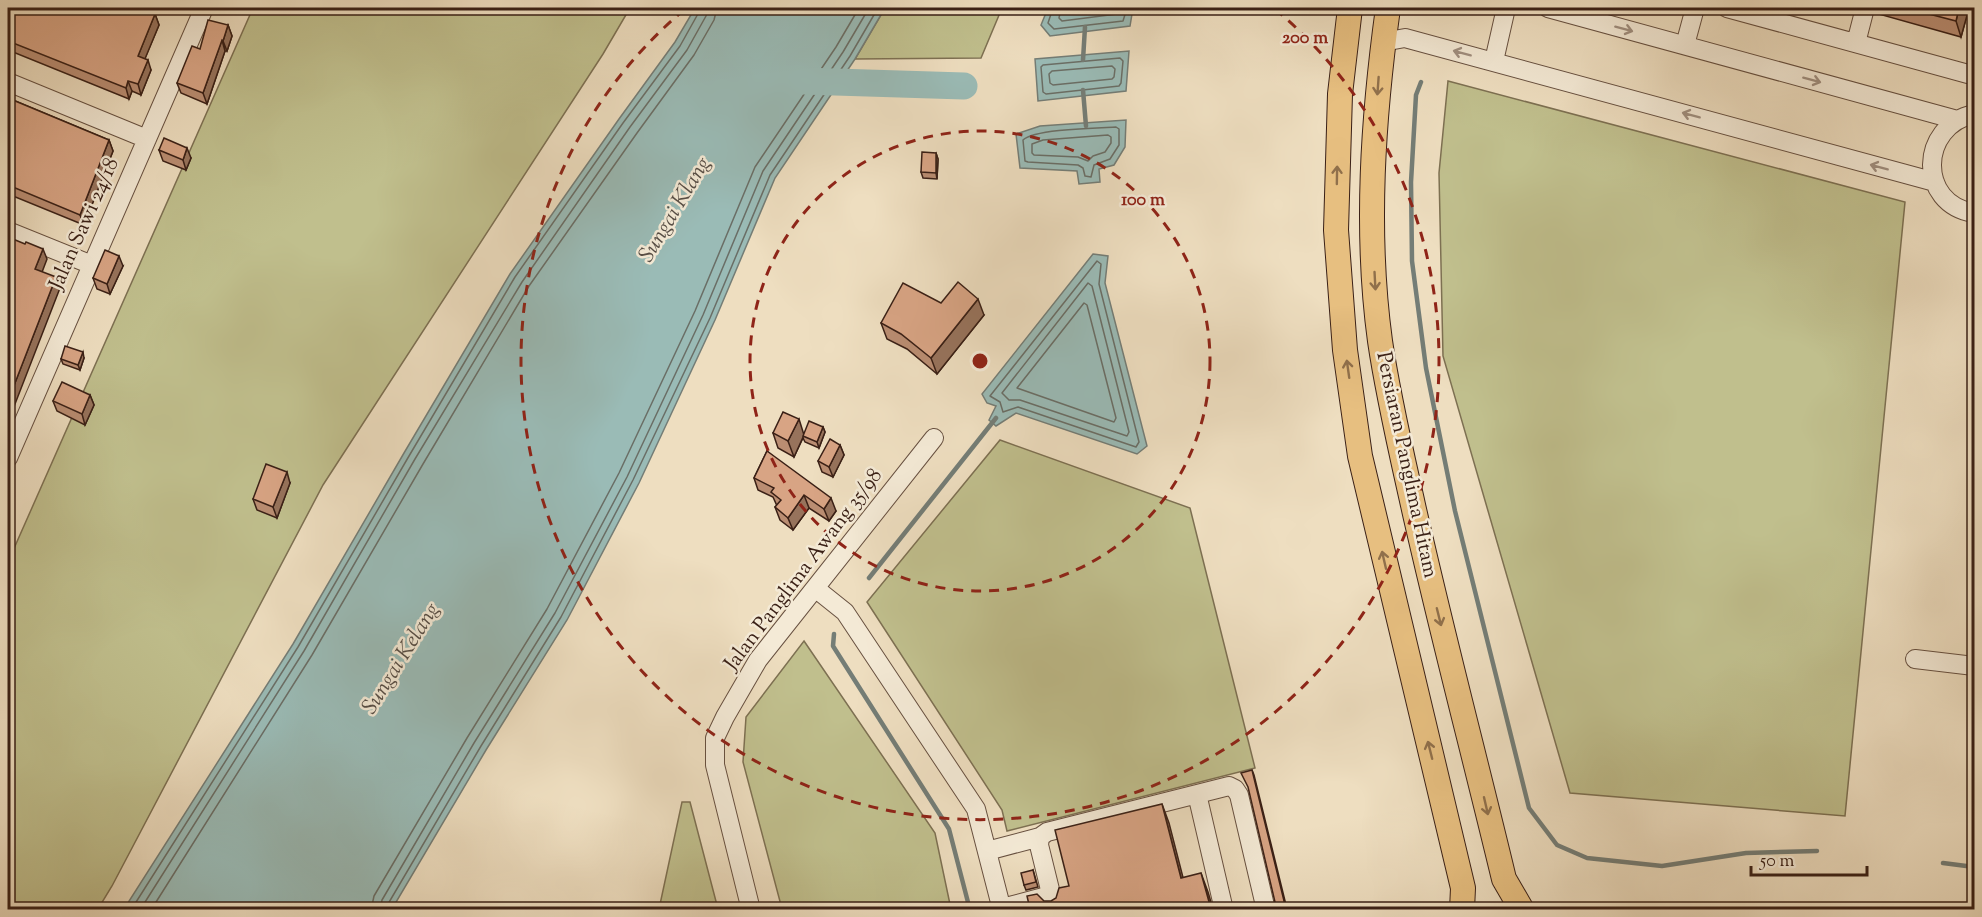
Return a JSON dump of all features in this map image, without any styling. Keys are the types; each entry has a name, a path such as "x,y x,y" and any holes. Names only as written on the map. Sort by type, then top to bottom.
{"main road":[{"name":"Persiaran Panglima Hitam","path":"1350,8 1340,94 1336,208 1345,350 1360,456 1463,888 1462,909"},
{"name":"Persiaran Panglima Hitam","path":"1388,8 1374,151 1372,231 1380,340 1390,398 1434,600 1504,879 1522,909"}],"street":[{"path":"1494,62 1506,8"},
{"path":"1548,8 1957,120"},
{"path":"1685,45 1695,8"},
{"path":"1727,8 1974,74"},
{"path":"1856,43 1865,8"},
{"name":"Jalan Sawi 24/18","path":"8,458 14,424 92,265 147,139 196,10"},
{"path":"1383,42 1405,38 1935,182"},
{"path":"8,82 147,139"},
{"path":"1974,114 1957,120 1942,133 1933,150 1932,170 1935,182 1944,196 1959,208 1974,213"},
{"path":"8,231 92,265"},
{"name":"Jalan Panglima Awang 35/98","path":"751,909 715,765 716,738 724,717 758,660 934,438"},
{"path":"815,588 844,612 976,809 1002,909 1053,902 1039,845 1040,837"},
{"path":"1915,659 1974,666"},
{"path":"987,850 1040,837 1047,832 1229,786 1239,795 1266,909"},
{"path":"1197,794 1224,909"}],"shaded area":[{"path":"253,8 630,8 603,54 323,485 98,909 8,910 8,562"},
{"path":"885,8 1002,8 981,58 855,59"},
{"path":"1448,81 1905,202 1845,816 1570,793 1443,356 1439,173"},
{"path":"1000,440 1190,508 1255,768 1007,831 1002,810 867,602"},
{"path":"804,641 935,833 951,909 782,909 743,762 746,717"},
{"path":"682,802 690,802 718,909 659,909"}],"water":[{"path":"695,8 885,8 855,59 775,178 715,320 639,483 567,620 486,750 392,909 124,909 293,644 510,274 675,42"},
{"path":"1048,8 1133,8 1130,26 1050,36 1041,25"},
{"path":"1129,51 1126,91 1038,101 1035,59"},
{"path":"1126,120 1125,147 1114,165 1099,169 1100,182 1079,184 1077,171 1020,168 1016,134 1040,126"},
{"path":"1093,254 1108,256 1105,283 1147,446 1137,454 1016,413 996,426 989,420 996,406 987,403 982,394"}],"building":[{"path":"8,8 139,8 155,14 138,56 148,60 138,84 128,81 126,88 8,41"},
{"path":"1906,8 1959,8 1956,21"},
{"path":"208,20 228,25 203,93 177,83 192,46 200,49"},
{"path":"8,98 109,140 80,215 8,185"},
{"path":"164,138 187,148 183,160 159,150"},
{"path":"922,152 936,153 936,173 921,172"},
{"path":"8,237 43,249 35,269 56,277 8,401"},
{"path":"105,250 119,256 107,284 93,278"},
{"path":"958,282 978,299 931,358 901,334 881,323 903,283 941,303"},
{"path":"65,346 83,352 78,365 61,359"},
{"path":"62,382 90,395 82,414 53,401"},
{"path":"783,412 799,419 788,441 773,433"},
{"path":"809,421 823,427 817,442 803,436"},
{"path":"830,439 840,445 829,467 818,461"},
{"path":"767,451 831,498 824,509 804,495 788,518 775,507 781,500 771,492 774,488 754,478"},
{"path":"266,464 287,472 273,507 253,499"},
{"path":"1252,770 1286,909 1274,909 1275,902 1248,787 1241,773"},
{"path":"1162,804 1181,878 1201,873 1211,909 1030,909 1027,896 1037,894 1044,901 1051,901 1056,898 1059,888 1069,886 1055,830"},
{"path":"1033,870 1036,882 1024,885 1021,873"}],"waterway":[{"path":"1083,60 1085,27"},
{"path":"803,81 964,86"},
{"path":"1421,82 1416,95 1411,182 1412,261 1426,368 1455,511 1529,808 1557,845 1587,858 1662,866 1746,853 1817,851"},
{"path":"1083,90 1086,126"},
{"path":"869,578 996,418"},
{"path":"834,634 833,646 949,829 970,910"},
{"path":"1943,863 1974,867"}],"water label":[{"name":"Sungai Klang","path":"676,210"},
{"name":"Sungai Kelang","path":"402,659"}]}
